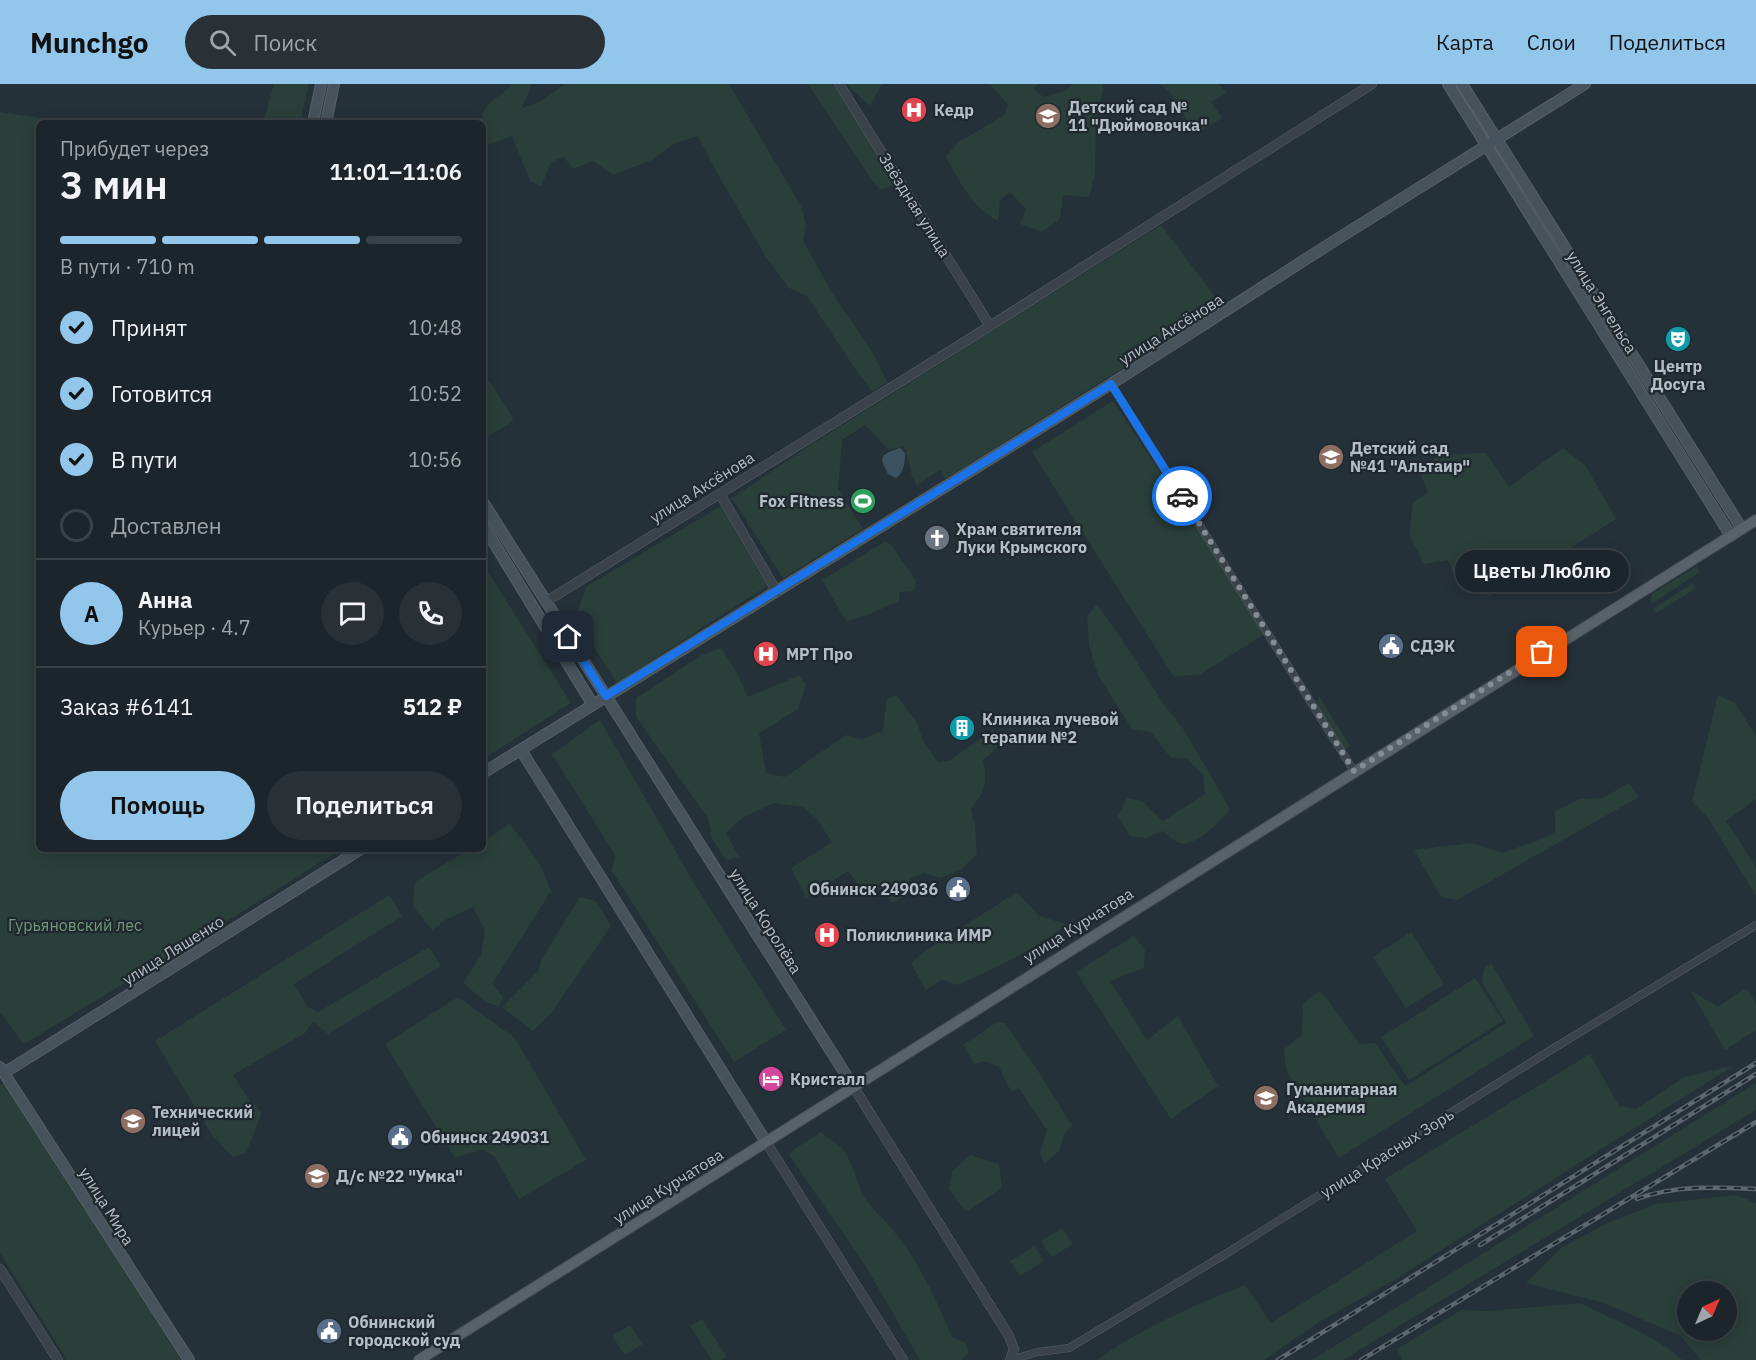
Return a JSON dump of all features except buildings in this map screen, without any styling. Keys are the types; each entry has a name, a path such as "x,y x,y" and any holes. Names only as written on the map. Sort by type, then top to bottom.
{"main road":[{"path":"314,120 321,84"},
{"path":"327,120 334,84"},
{"name":"улица Энгельса","path":"1448,84 1731,536"},
{"name":"улица Энгельса","path":"1462,84 1742,529"},
{"name":"улица Аксёнова","path":"593,705 1111,384 1585,84"},
{"name":"улица Королёва","path":"486,507 852,1086"},
{"name":"улица Курчатова","path":"419,1360 1523,664 1756,520"},
{"path":"486,530 593,705 486,771"},
{"name":"улица Аксёнова","path":"535,608 547,601"},
{"path":"520,750 766,1142"},
{"name":"улица Ляшенко","path":"1,1072 357,852"},
{"name":"улица Мира","path":"1,1072 189,1360"}],"street":[{"name":"Звёздная улица","path":"839,84 990,326"},
{"name":"улица Аксёнова","path":"547,601 990,326 1372,84"},
{"path":"1111,384 1354,771"},
{"path":"720,494 777,592"},
{"name":"улица Красных Зорь","path":"1010,1360 1038,1352 1069,1348 1224,1255 1756,925"},
{"name":"улица Королёва","path":"852,1086 1004,1327 1014,1349 1010,1360"},
{"path":"766,1142 903,1360"},
{"path":"0,1269 58,1360"}],"green space":[{"path":"274,84 309,84 302,120 264,120"},
{"path":"511,84 532,84 522,108 539,102 565,84 729,84 801,206 806,224 803,241 834,296 873,353 887,382 873,392 807,296 789,288 766,257 698,136 673,144 652,160 613,175 593,161 573,169 564,157 551,162 541,187 530,181 512,136 486,146 486,120 482,120 483,113 490,102"},
{"path":"808,84 832,84 893,175 893,185 881,190 873,182"},
{"path":"846,84 882,84 870,106"},
{"path":"990,84 1039,84 1034,88 1043,97 1065,91 1073,84 1103,84 1096,120 1095,174 1089,197 1063,195 1060,219 1042,232 1020,224 1026,209 1010,192 1000,200 998,221 989,216 967,193 946,156 959,142 1004,115 1008,105"},
{"path":"1160,84 1219,84 1226,93 1211,102 1222,118 1196,134 1169,91"},
{"name":"Гурьяновский лес","path":"0,112 53,120 36,120 36,852 336,852 24,1044 0,1012"},
{"path":"1161,225 1222,306 945,479 940,470 917,485 912,476 904,446 889,450 865,425 842,440 838,489 863,529 783,578 732,498 812,444"},
{"path":"486,381 490,382 513,418 512,422 486,437"},
{"path":"1113,401 1266,633 1201,674 1174,677 1032,452"},
{"path":"1563,448 1585,465 1616,519 1544,565 1524,566 1490,596 1461,590 1448,560 1424,564 1409,534 1413,502 1428,493 1421,475 1437,455 1486,453 1509,487"},
{"path":"721,506 767,586 617,683 575,618 587,586"},
{"path":"886,541 916,580 914,591 899,592 899,601 865,616 846,621 822,580"},
{"path":"1697,566 1700,572 1651,604 1652,594"},
{"path":"486,569 571,703 486,757"},
{"path":"1693,583 1695,589 1656,613 1653,609"},
{"path":"1097,604 1162,702 1184,730 1230,809 1200,838 1179,843 1163,831 1146,838 1130,836 1118,816 1127,798 1142,801 1163,821 1205,794 1203,774 1187,759 1170,757 1151,732 1132,729 1098,675 1089,645 1087,617"},
{"path":"721,648 736,671 748,697 800,675 806,685 798,709 759,733 766,773 785,777 846,735 862,739 883,731 887,699 896,695 917,722 923,741 938,762 949,761 993,730 1000,738 998,747 983,760 984,787 971,809 977,854 960,870 941,878 924,873 910,879 907,895 892,903 882,889 865,893 848,871 806,898 791,868 832,842 816,818 802,807 774,803 742,818 726,833 739,857 726,860 712,839 708,818 636,717 636,698 702,655"},
{"path":"1718,695 1735,703 1756,736 1756,799 1726,821 1756,867 1756,896 1708,818 1692,802"},
{"path":"1319,696 1350,746 1344,750 1316,703"},
{"path":"600,720 694,883 786,1030 734,1062 612,871 615,855 552,754"},
{"path":"1629,783 1639,797 1457,900 1441,897 1414,850 1472,843 1502,853 1555,832 1555,811 1580,799 1603,798"},
{"path":"510,824 540,864 551,891 492,984 504,998 498,1006 486,1002 463,983 481,955 485,931 473,907 447,919 432,930 413,906 415,882 464,852 486,852 486,839"},
{"path":"1017,892 1039,916 1066,924 1028,951 986,972 958,985 942,980 926,990 911,963 925,951"},
{"path":"389,895 402,916 294,984 307,1006 318,1012 429,947 441,966 328,1034 313,1022 305,1033 233,1075 250,1101 262,1113 246,1153 233,1157 212,1135 155,1041"},
{"path":"580,897 596,901 611,926 552,1012 533,1031 502,1007 539,970 541,960"},
{"path":"1411,932 1444,984 1406,1008 1373,957"},
{"path":"1134,936 1145,950 1144,968 1110,981 1147,1040 1178,1016 1218,1086 1171,1119 1076,972"},
{"path":"1491,963 1534,1036 1339,1158 1286,1070 1284,1049 1302,1035 1303,1003 1319,991 1329,1001 1359,1044 1375,1043 1405,1086 1506,1023 1482,982 1484,969"},
{"path":"1475,978 1503,1021 1409,1080 1381,1037"},
{"path":"1746,988 1756,1003 1756,1030 1725,1050 1690,990 1718,1007"},
{"path":"458,997 515,1038 586,1160 519,1199 495,1157 482,1149 455,1158 385,1044"},
{"path":"997,1022 1005,1023 1072,1126 1064,1134 1060,1150 1044,1164 1040,1153 1047,1130 1019,1088 1011,1092 999,1067 984,1061 974,1064 963,1045"},
{"path":"1590,1054 1619,1106 1636,1109 1684,1077 1733,1066 1391,1282 1319,1322 1264,1360 1097,1360 1151,1327 1245,1285 1271,1323 1417,1231 1385,1179"},
{"path":"5,1082 181,1360 67,1360 0,1253 0,1085"},
{"path":"1756,1083 1756,1110 1343,1360 1312,1360"},
{"path":"821,1132 845,1152 865,1198 902,1241 919,1267 952,1337 966,1343 969,1353 961,1360 920,1360 865,1265 789,1155"},
{"path":"970,1155 999,1164 1002,1188 966,1212 949,1189 952,1172"},
{"path":"1736,1195 1756,1203 1756,1360 1701,1360 1685,1341 1737,1341 1737,1281 1677,1281 1677,1334 1604,1303 1526,1283 1562,1247 1610,1222 1656,1204"},
{"path":"1062,1228 1073,1244 1052,1257 1041,1241"},
{"path":"1035,1246 1044,1261 1020,1276 1010,1261"},
{"path":"1580,1303 1662,1344 1682,1360 1402,1360 1397,1349 1461,1310 1489,1311"},
{"path":"702,1319 727,1357 712,1360 690,1326"},
{"path":"630,1325 643,1344 625,1355 612,1336"}],"water":[{"path":"900,448 905,453 904,464 901,473 896,478 888,474 882,461 883,456"}],"railway":[{"path":"1278,1360 1756,1063"},
{"path":"1480,1245 1756,1074"},
{"path":"1361,1360 1756,1122"},
{"path":"1637,1199 1681,1189 1756,1189"}],"way so far":[{"path":"1182,496 1354,771 1542,652"}],"place":[{"name":"Кедр","path":"914,110"},
{"name":"Детский сад № 11 \"Дюймовочка\"","path":"1048,116"},
{"name":"Центр Досуга","path":"1678,339"},
{"name":"Детский сад №41 \"Альтаир\"","path":"1331,457"},
{"name":"Fox Fitness","path":"863,501"},
{"name":"Храм святителя Луки Крымского","path":"937,538"},
{"name":"СДЭК","path":"1391,646"},
{"name":"Цветы Люблю","path":"1542,652"},
{"name":"МРТ Про","path":"766,654"},
{"name":"Клиника лучевой терапии №2","path":"962,728"},
{"name":"Обнинск 249036","path":"958,889"},
{"name":"Поликлиника ИМР","path":"827,935"},
{"name":"Кристалл","path":"771,1079"},
{"name":"Гуманитарная Академия","path":"1266,1098"},
{"name":"Технический лицей","path":"133,1121"},
{"name":"Обнинск 249031","path":"400,1137"},
{"name":"Д/с №22 \"Умка\"","path":"317,1176"},
{"name":"Обнинский городской суд","path":"329,1331"}],"route":[{"path":"568,637 606,696 1111,384 1182,496"}]}
